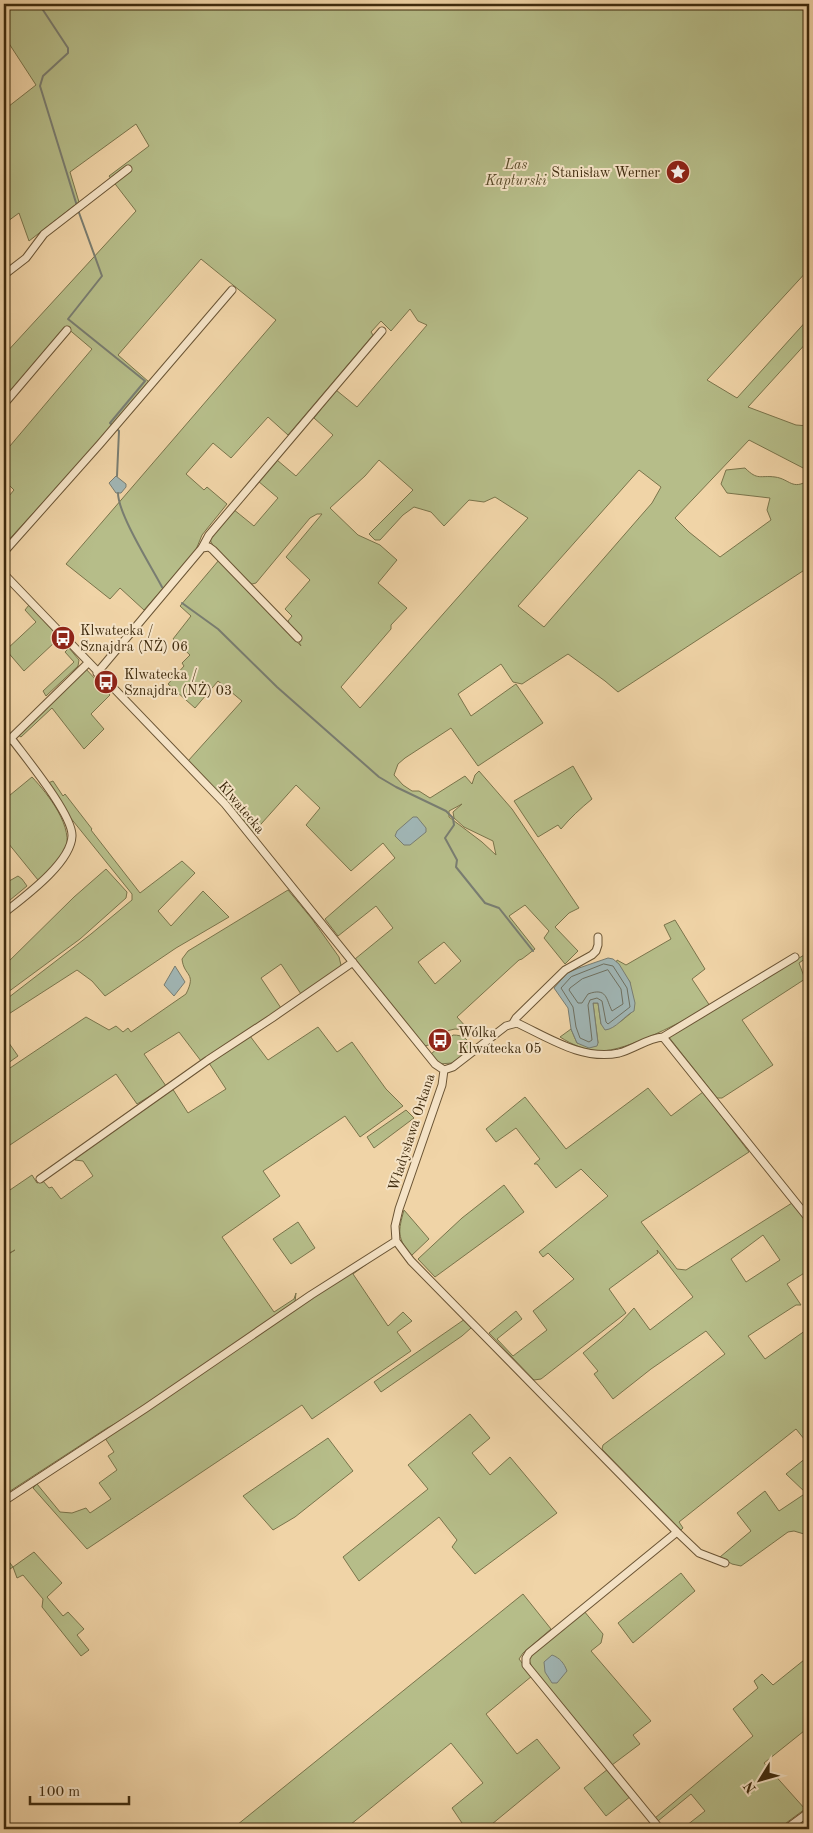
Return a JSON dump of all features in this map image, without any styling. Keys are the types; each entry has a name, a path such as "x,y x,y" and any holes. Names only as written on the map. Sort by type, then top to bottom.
{"street":[{"path":"4,275 26,258 44,234 128,169"},
{"path":"4,552 115,427 232,290"},
{"path":"4,404 67,330"},
{"path":"97,673 202,548 208,535 382,331"},
{"path":"202,548 209,547 213,550 298,638"},
{"name":"Klwatecka","path":"4,574 224,804 435,1064 444,1070"},
{"path":"4,745 88,663"},
{"path":"4,913 34,890 50,874 65,856 72,836 65,815 11,738"},
{"name":"Władysława Orkana","path":"396,1241 399,1209 442,1085 444,1070 453,1067 506,1026 513,1023 565,970 592,955 596,951 598,937"},
{"path":"513,1023 517,1023 578,1051 599,1055 622,1052 658,1037 663,1037 795,957"},
{"path":"40,1179 200,1065 353,962"},
{"path":"663,1037 809,1219"},
{"path":"4,1501 146,1408 311,1295 396,1241 411,1261 677,1532 699,1553 725,1564"},
{"path":"660,1829 526,1665 526,1658 529,1653 677,1532"},
{"path":"786,1829 809,1812"}],"green space":[{"name":"Las Kapturski","path":"4,4 809,4 809,269 707,380 737,398 809,318 809,340 748,407 796,425 809,426 809,472 749,440 675,518 720,557 771,520 767,510 770,498 727,493 721,484 726,470 745,468 753,475 759,477 775,477 795,484 809,480 809,567 618,692 568,654 522,684 513,682 501,664 458,694 471,716 516,684 543,723 478,766 451,728 398,764 394,775 403,785 412,791 419,791 430,798 465,776 472,784 475,775 479,771 512,809 579,908 569,913 555,927 578,951 565,964 544,938 549,931 525,905 509,916 535,949 519,960 457,1017 467,1028 465,1030 455,1029 446,1031 445,1029 430,1042 432,1044 422,1045 355,959 393,928 376,906 338,936 325,919 395,858 383,843 351,871 306,825 320,808 296,785 253,833 188,761 242,701 218,681 195,708 168,684 184,666 182,663 190,655 173,639 191,616 180,606 219,560 301,646 288,621 292,616 285,609 310,580 286,557 322,514 317,514 310,518 256,583 252,584 214,547 210,538 233,509 254,526 278,498 258,481 277,460 296,476 333,435 314,418 336,390 357,407 427,325 418,321 410,309 391,331 381,321 371,332 373,335 288,435 268,417 231,458 213,443 186,474 204,490 207,487 227,504 202,535 195,552 144,610 120,588 110,599 66,564 276,320 201,259 118,355 149,382 126,411 4,545 4,502 14,490 4,480 4,453 92,349 66,327 4,400 4,355 136,211 109,176 149,146 136,124 70,172 79,202 29,241 19,213 4,224 4,110 36,85 8,42 4,45","holes":["379,460 413,490 369,534 375,540 380,540 403,515 414,507 431,512 444,526 469,500 484,502 495,497 528,518 360,708 341,687 407,608 378,583 397,560 380,545 358,535 330,508 365,476","639,470 661,487 652,503 544,627 518,606","462,804 453,812 454,818 464,827 493,841 496,855 449,817 449,811","444,942 461,961 435,984 418,962"]},
{"path":"29,605 60,638 58,640 65,647 62,649 55,642 24,671 6,650 36,622 25,610"},
{"path":"69,648 79,660 78,666 46,696 43,691 74,662 65,652"},
{"path":"85,668 110,695 91,714 104,729 84,749 52,708 21,737 18,735"},
{"path":"573,766 592,799 561,829 558,825 538,837 514,801"},
{"path":"32,777 58,812 63,822 67,843 65,852 60,860 38,880 4,838 4,800"},
{"path":"53,781 63,796 65,794 140,893 182,861 195,873 158,911 171,926 203,891 229,917 176,948 105,996 92,981 77,970 4,1017 4,1001 132,900 132,894 65,811 48,783"},
{"path":"106,869 127,892 126,898 80,939 4,995 4,966 74,897"},
{"path":"18,876 27,886 4,905 4,884"},
{"path":"288,890 312,919 339,957 340,969 301,994 281,964 261,978 281,1008 201,1061 179,1032 144,1054 166,1086 137,1104 116,1074 4,1149 4,1072 86,1017 109,1030 116,1026 123,1032 128,1028 131,1032 186,994 190,978 182,959 188,951"},
{"path":"675,920 705,969 692,979 710,1006 655,1034 610,1050 588,1050 560,1037 571,1029 577,1043 598,1043 593,1003 598,1003 601,1024 620,1022 631,1013 630,982 616,964 617,960 626,965 671,939 664,925"},
{"path":"809,952 809,956 799,963 805,979 742,1020 773,1065 722,1098 717,1098 668,1036 673,1035"},
{"path":"318,1027 337,1052 352,1042 386,1089 403,1106 360,1137 345,1116 263,1171 280,1196 222,1237 274,1312 294,1299 296,1293 295,1302 132,1415 107,1428 4,1495 4,1257 15,1250 4,1256 4,1194 32,1175 37,1183 43,1181 49,1188 52,1187 61,1199 93,1176 83,1161 75,1160 78,1154 172,1088 188,1113 226,1089 209,1063 250,1036 268,1060"},
{"path":"453,1035 466,1038 469,1043 469,1051 452,1063 439,1064 431,1054"},
{"path":"4,1036 18,1056 4,1066"},
{"path":"648,1088 671,1116 703,1092 749,1152 641,1222 677,1269 686,1270 792,1203 809,1224 809,1270 787,1284 801,1305 796,1305 748,1336 765,1359 809,1328 809,1445 796,1429 679,1522 683,1528 681,1530 602,1449 603,1445 725,1354 706,1331 651,1369 613,1399 594,1374 598,1371 583,1353 621,1322 634,1308 650,1330 693,1297 657,1250 658,1253 609,1289 626,1313 541,1379 534,1380 489,1333 516,1311 522,1319 497,1339 513,1356 547,1330 533,1311 574,1279 548,1253 543,1257 539,1252 608,1196 581,1169 556,1188 537,1164 534,1164 540,1159 516,1128 496,1142 486,1129 525,1097 566,1149","holes":["763,1235 780,1260 746,1282 731,1259"]},
{"path":"406,1110 414,1118 374,1148 367,1137"},
{"path":"504,1185 524,1212 435,1277 418,1259 462,1218"},
{"path":"404,1210 429,1239 411,1256 403,1244 400,1234"},
{"path":"298,1222 315,1248 291,1264 273,1239"},
{"path":"375,1258 353,1274 388,1326 403,1312 412,1321 397,1332 411,1351 312,1419 302,1405 87,1549 33,1488 37,1484 60,1512 72,1513 86,1508 90,1513 111,1499 99,1483 117,1470 108,1456 114,1452 105,1438 356,1268"},
{"path":"465,1319 472,1324 471,1328 462,1336 381,1392 374,1382"},
{"path":"470,1414 490,1438 472,1453 490,1475 510,1457 557,1513 475,1574 452,1547 457,1540 439,1517 359,1581 343,1557 428,1489 408,1465"},
{"path":"328,1438 353,1471 295,1517 273,1530 243,1496"},
{"path":"809,1453 809,1531 804,1534 794,1531 788,1532 741,1566 732,1564 720,1557 751,1531 737,1513 765,1491 779,1511 806,1493 786,1474 807,1457"},
{"path":"34,1552 62,1583 47,1597 63,1616 68,1612 84,1629 77,1635 89,1650 81,1656 42,1607 43,1599 23,1575 17,1578 13,1567"},
{"path":"4,1555 13,1567 4,1573"},
{"path":"681,1573 695,1591 633,1643 618,1623"},
{"path":"523,1594 551,1629 523,1653 519,1659 532,1676 486,1714 517,1754 537,1739 560,1768 486,1829 466,1829 452,1808 483,1783 451,1743 345,1829 232,1829"},
{"path":"584,1611 603,1634 601,1643 591,1651 651,1721 633,1735 640,1744 612,1765 532,1667 528,1658"},
{"path":"809,1656 809,1727 764,1763 805,1809 778,1829 682,1829 705,1811 691,1794 658,1821 655,1818 753,1736 733,1709 758,1688 754,1681 762,1674 773,1685"},
{"path":"608,1769 631,1796 606,1816 584,1788"}],"water":[{"path":"116,476 126,484 121,493 116,493 109,483"},
{"path":"413,817 417,817 426,828 426,832 410,845 404,845 395,836 397,831"},
{"path":"608,958 613,959 619,964 630,982 635,1003 634,1011 613,1027 605,1030 601,1024 598,1003 593,1003 598,1043 597,1046 589,1048 577,1043 571,1029 568,1008 554,988 567,973"},
{"path":"175,966 185,982 174,996 164,985"},
{"path":"552,1655 561,1661 567,1671 557,1683 552,1683 545,1672 544,1662"}],"waterway":[{"path":"39,4 68,48 68,53 43,76 40,86 77,206"},
{"path":"78,210 102,276 68,319 145,381 110,423 112,425"},
{"path":"116,428 119,431 117,476"},
{"path":"118,493 123,514 162,587"},
{"path":"182,603 218,629 277,687 379,777 446,811 453,818 454,825 445,838 457,860 456,867 485,903 499,908 533,951"}],"place":[{"name":"Stanisław Werner","path":"678,172"},
{"name":"Klwatecka / Sznajdra (NŻ) 06","path":"63,638"},
{"name":"Klwatecka / Sznajdra (NŻ) 03","path":"106,682"},
{"name":"Wólka Klwatecka 05","path":"440,1040"}]}
